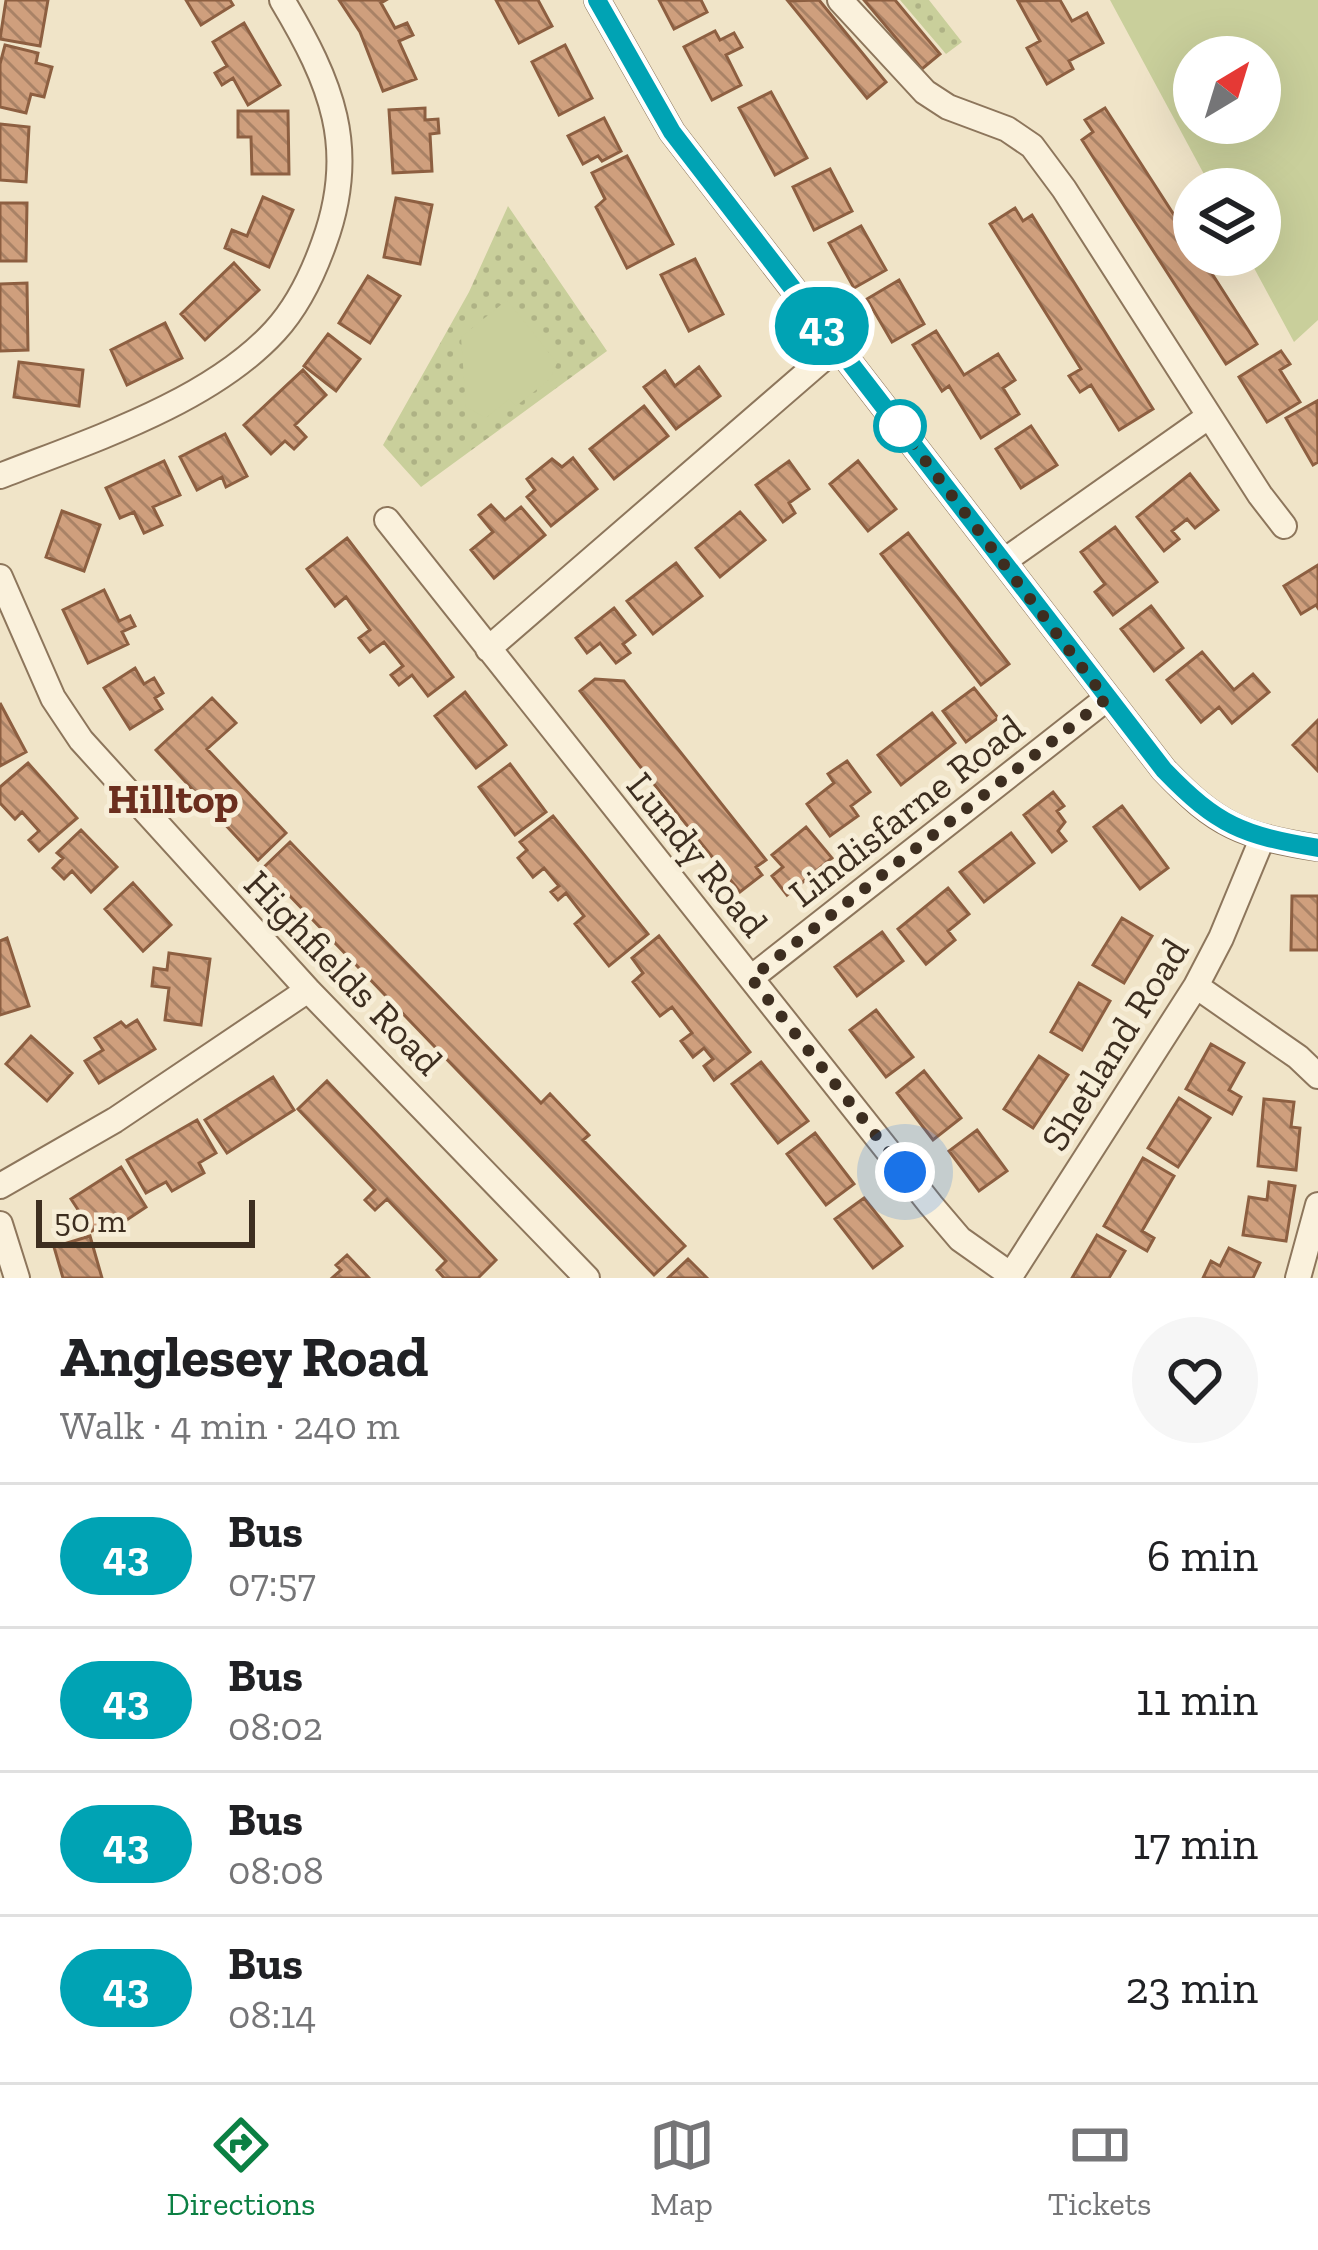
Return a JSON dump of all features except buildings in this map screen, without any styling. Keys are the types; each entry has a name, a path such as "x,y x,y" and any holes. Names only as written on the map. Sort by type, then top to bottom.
{"street":[{"path":"0,476 113,431 195,389 244,358 295,305 332,221 341,153 325,78 282,0"},
{"path":"597,0 672,132 1106,699 1195,802 1227,826 1262,839 1318,848"},
{"path":"840,0 925,92 948,107 1007,129 1032,146 1284,526"},
{"path":"488,649 838,346"},
{"path":"1004,561 1208,417"},
{"name":"Lundy Road","path":"387,520 960,1240 1010,1277"},
{"name":"Highfields Road","path":"0,577 53,698 81,740 308,990 587,1278"},
{"name":"Lindisfarne Road","path":"751,978 1106,699"},
{"name":"Shetland Road","path":"1010,1277 1196,986 1262,839"},
{"path":"1196,986 1318,1076"},
{"path":"0,1186 115,1120 308,990"},
{"path":"1298,1278 1318,1205"},
{"path":"0,1224 17,1278"}],"green space":[{"path":"900,0 929,0 962,42 946,54"},
{"path":"1110,0 1318,0 1318,320 1294,342 1258,276 1281,276 1281,168 1201,168 1188,144 1281,144 1281,36 1173,36 1173,117"},
{"path":"508,206 607,351 421,487 383,445 469,292"},
{"path":"507,300 557,363 550,379 516,406 509,399 486,418 466,407 461,337"}],"bus line":[{"name":"43","path":"597,0 672,132 1164,770 1227,826 1262,839 1318,848"}],"district":[{"name":"Hilltop","path":"173,798"}],"route":[{"path":"900,426 893,418 1106,699 751,978 905,1172"}]}
